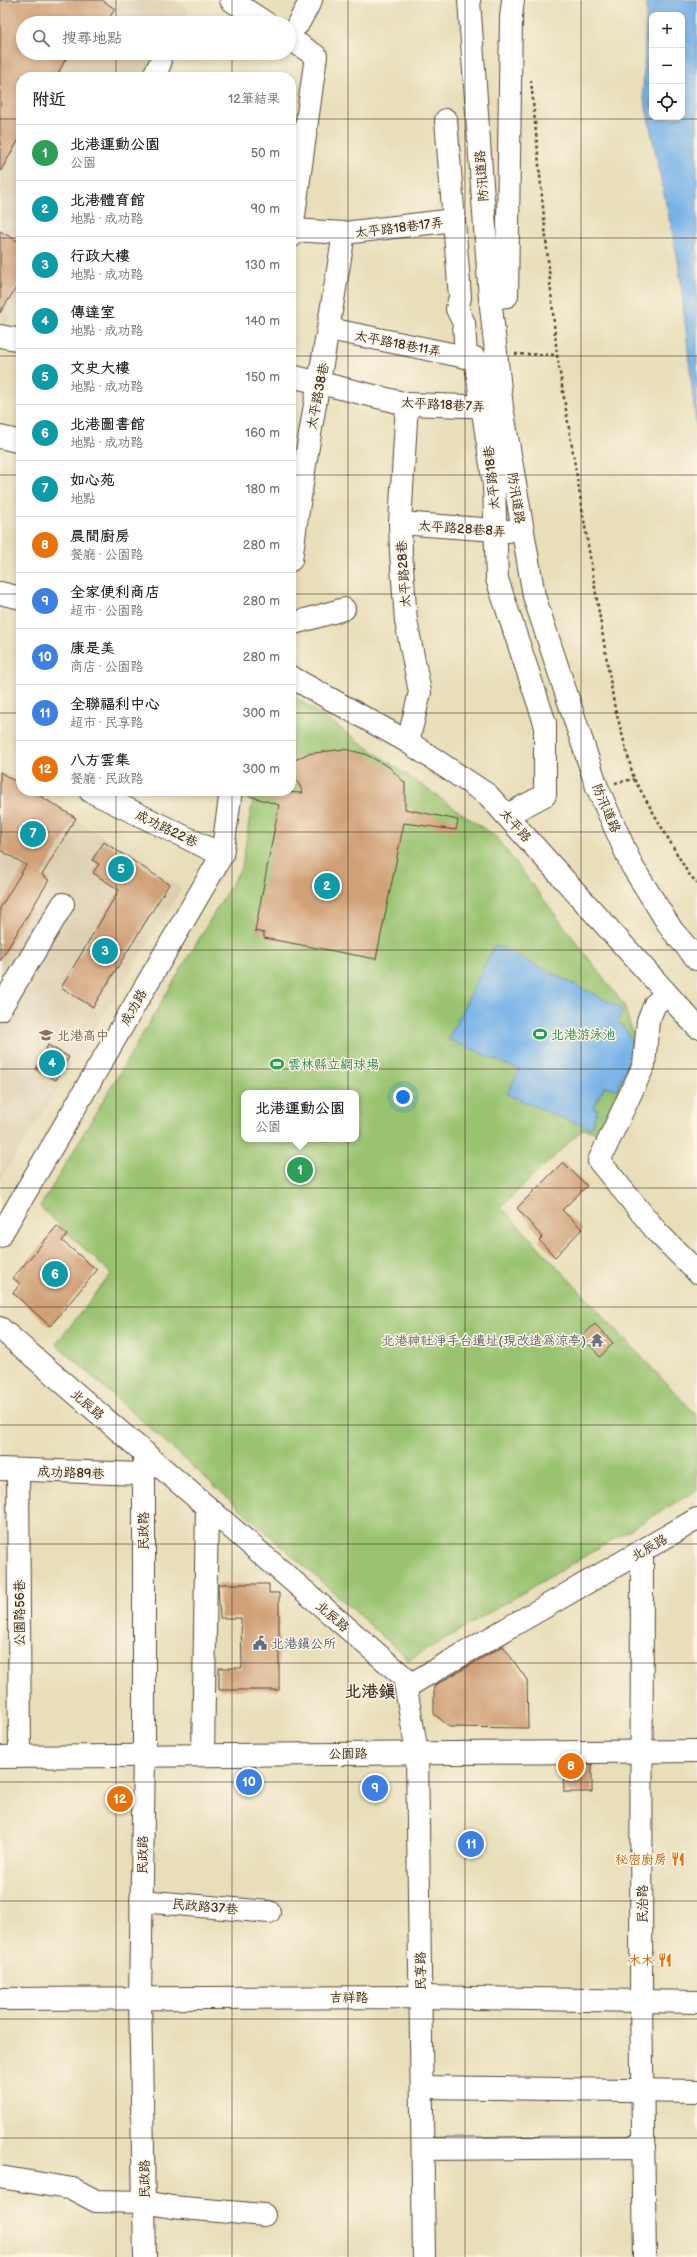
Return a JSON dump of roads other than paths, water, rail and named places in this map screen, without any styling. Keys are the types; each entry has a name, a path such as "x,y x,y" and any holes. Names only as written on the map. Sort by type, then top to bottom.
{"street":[{"path":"231,0 255,16"},
{"path":"296,28 312,0"},
{"name":"防汛道路","path":"469,0 490,298 496,353 492,407 523,532 534,596 598,787 632,866 672,930 697,959"},
{"path":"490,298 507,296 511,17 513,0"},
{"path":"296,33 316,56 296,204"},
{"path":"446,120 460,297 457,309 464,323 466,357"},
{"name":"太平路18巷17弄","path":"296,234 344,233 454,220"},
{"name":"太平路38巷","path":"296,526 307,450 320,384 344,233"},
{"name":"太平路18巷11弄","path":"329,329 466,357"},
{"path":"0,336 16,339"},
{"name":"太平路18巷","path":"466,357 475,358 492,407 497,579 545,723 545,795 507,815"},
{"name":"太平路18巷7弄","path":"296,377 407,404 492,407"},
{"name":"太平路28巷","path":"407,404 400,523 406,621 420,692 408,742"},
{"path":"0,437 16,441"},
{"name":"太平路28巷8弄","path":"400,523 523,532"},
{"path":"0,592 16,597"},
{"path":"296,623 344,609"},
{"name":"太平路","path":"296,680 408,742 488,795 697,1027"},
{"name":"成功路22巷","path":"100,796 222,855"},
{"name":"成功路","path":"0,1236 222,855 231,796"},
{"path":"0,1009 64,904"},
{"path":"667,994 655,1004 648,1021 644,1065 599,1161 658,1233 697,1272"},
{"name":"北辰路","path":"0,1328 404,1677 406,1687 696,1521"},
{"name":"民政路","path":"144,1452 142,1474 144,1755 140,1998 146,2257"},
{"name":"成功路89巷","path":"9,1470 142,1474"},
{"name":"公園路56巷","path":"9,1470 10,1756"},
{"path":"203,1755 207,1507"},
{"name":"民治路","path":"642,1551 643,1750 641,2002 644,2090 645,2257"},
{"name":"民享路","path":"406,1687 417,1752 424,2257"},
{"name":"公園路","path":"10,1756 697,1750"},
{"name":"民政路37巷","path":"141,1901 269,1912"},
{"name":"吉祥路","path":"0,1999 421,1997 697,2002"},
{"path":"422,2087 697,2091"},
{"path":"423,2149 644,2148"},
{"path":"0,2177 73,2189 96,2201 144,2202 172,2207 264,2215"}],"water":[{"path":"647,0 697,0 697,434 679,265 643,93"},
{"name":"北港游泳池","path":"495,945 621,1008 622,1014 618,1022 626,1030 630,1038 631,1054 617,1089 605,1086 593,1108 598,1109 591,1128 564,1119 507,1094 519,1070 448,1039"}],"place":[{"name":"如心苑","path":"33,834"},
{"name":"文史大樓","path":"121,869"},
{"name":"北港體育館","path":"327,886"},
{"name":"行政大樓","path":"105,951"},
{"name":"北港游泳池","path":"540,1034"},
{"name":"北港高中","path":"46,1035"},
{"name":"傳達室","path":"52,1063"},
{"name":"雲林縣立網球場","path":"277,1064"},
{"name":"北港運動公園","path":"300,1170"},
{"name":"北港圖書館","path":"55,1274"},
{"name":"北港神社淨手台遺址(現改造為涼亭)","path":"597,1340"},
{"name":"北港鎮公所","path":"260,1643"},
{"name":"晨間廚房","path":"571,1766"},
{"name":"康是美","path":"249,1782"},
{"name":"全家便利商店","path":"375,1788"},
{"name":"八方雲集","path":"120,1799"},
{"name":"全聯福利中心","path":"471,1844"},
{"name":"秘密廚房","path":"678,1859"},
{"name":"木木","path":"665,1960"}],"district":[{"name":"北港鎮","path":"370,1691"}]}
